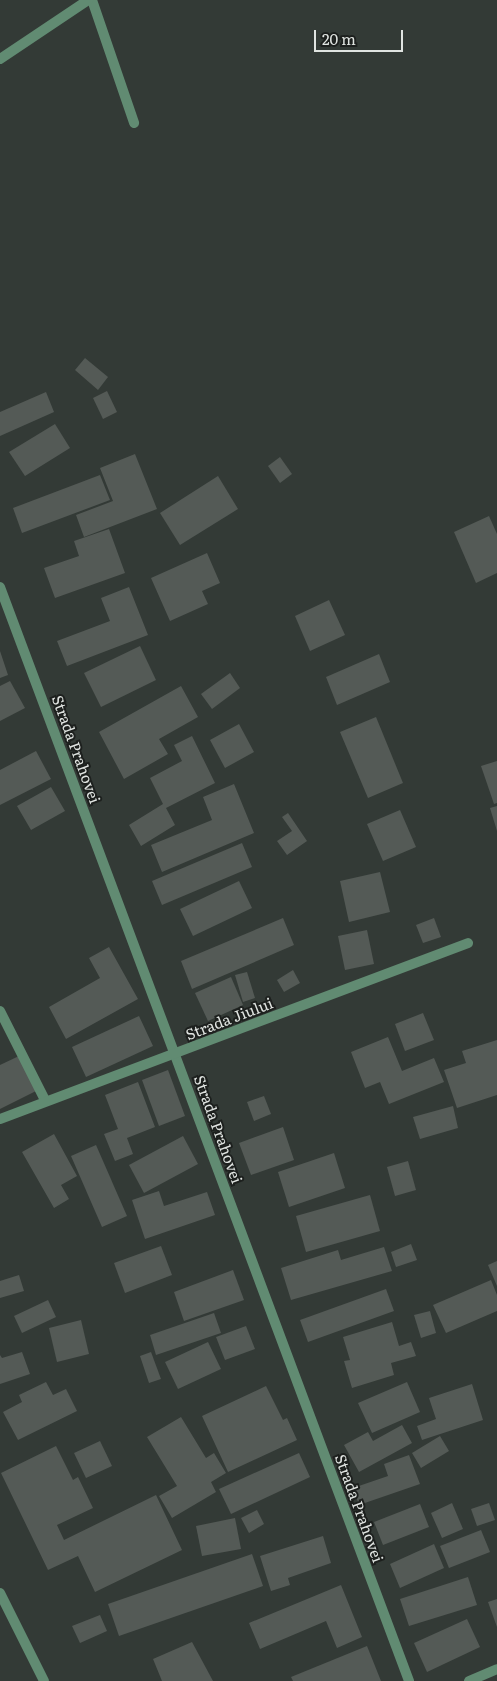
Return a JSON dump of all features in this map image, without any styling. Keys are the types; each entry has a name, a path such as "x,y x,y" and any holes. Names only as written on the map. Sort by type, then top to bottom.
{"street":[{"path":"0,59 90,0 134,123"},
{"name":"Strada Prahovei","path":"0,587 409,1681"},
{"name":"Strada Jiului","path":"0,1119 45,1100 175,1054 468,943"},
{"path":"0,1010 45,1100"},
{"path":"0,1593 44,1681"},
{"path":"469,1681 497,1669"}],"building":[{"path":"85,358 108,377 98,390 75,370"},
{"path":"107,391 117,412 103,419 93,398"},
{"path":"46,392 54,412 0,436 0,412"},
{"path":"55,424 70,448 25,476 9,452"},
{"path":"135,454 157,509 84,537 76,515 113,501 100,468"},
{"path":"280,457 292,474 280,483 268,466"},
{"path":"100,475 110,500 22,533 13,508"},
{"path":"218,476 238,509 180,545 160,513"},
{"path":"489,516 497,534 497,573 476,583 454,532"},
{"path":"109,529 125,573 55,598 44,568 79,556 74,541"},
{"path":"207,553 220,583 202,591 208,604 170,621 151,578"},
{"path":"129,587 148,635 67,666 57,641 110,621 101,598"},
{"path":"329,600 345,635 310,651 295,616"},
{"path":"140,646 156,680 101,707 84,673"},
{"path":"0,651 8,675 0,678"},
{"path":"379,654 390,682 337,705 326,677"},
{"path":"230,673 240,688 212,709 201,694"},
{"path":"10,681 25,708 0,721 0,686"},
{"path":"181,686 198,717 159,739 168,754 124,779 99,732"},
{"path":"376,717 403,783 368,798 340,732"},
{"path":"239,724 254,752 225,768 210,740"},
{"path":"192,736 215,783 166,808 175,825 141,846 129,825 163,804 150,778 182,761 174,745"},
{"path":"36,751 51,779 0,805 0,770"},
{"path":"497,761 497,803 494,804 481,766"},
{"path":"234,784 254,833 162,872 151,845 212,820 203,797"},
{"path":"51,787 65,811 31,830 17,806"},
{"path":"497,806 497,831 490,808"},
{"path":"400,810 416,847 383,861 367,824"},
{"path":"288,813 307,841 287,855 277,841 292,831 282,817"},
{"path":"242,843 252,867 162,905 152,881"},
{"path":"380,872 390,912 349,922 340,881"},
{"path":"239,881 252,908 193,936 180,909"},
{"path":"283,918 294,945 192,989 181,961"},
{"path":"434,918 441,937 423,943 416,925"},
{"path":"367,930 374,964 345,970 338,936"},
{"path":"109,947 138,999 66,1039 49,1007 100,978 89,958"},
{"path":"293,970 300,983 284,992 277,980"},
{"path":"247,972 255,998 243,1002 235,975"},
{"path":"231,977 243,1005 208,1021 195,993"},
{"path":"423,1013 434,1040 405,1051 395,1024"},
{"path":"139,1016 153,1046 86,1077 72,1047"},
{"path":"388,1037 402,1071 434,1058 444,1082 389,1104 380,1082 365,1088 351,1052"},
{"path":"497,1040 497,1095 457,1108 444,1070 466,1063 462,1051"},
{"path":"19,1056 36,1091 0,1109 0,1065"},
{"path":"168,1070 185,1116 159,1126 142,1080"},
{"path":"138,1082 155,1127 127,1138 133,1154 115,1161 104,1134 118,1129 105,1095"},
{"path":"264,1096 271,1114 254,1121 247,1102"},
{"path":"453,1106 458,1128 420,1139 413,1117"},
{"path":"283,1127 294,1160 251,1175 239,1143"},
{"path":"54,1134 77,1176 61,1185 69,1199 54,1208 22,1152"},
{"path":"183,1136 198,1164 144,1193 129,1165"},
{"path":"96,1145 127,1216 102,1227 71,1156"},
{"path":"334,1153 345,1188 289,1207 278,1172"},
{"path":"408,1161 416,1190 395,1196 387,1167"},
{"path":"159,1191 164,1206 207,1192 215,1215 145,1239 132,1200"},
{"path":"370,1195 380,1231 306,1252 296,1216"},
{"path":"411,1244 417,1260 396,1267 391,1252"},
{"path":"161,1246 172,1275 125,1293 114,1263"},
{"path":"384,1247 392,1271 291,1300 281,1268 338,1250 341,1260"},
{"path":"497,1261 497,1286 488,1265"},
{"path":"233,1270 244,1300 184,1321 174,1292"},
{"path":"19,1275 24,1291 0,1298 0,1281"},
{"path":"491,1280 497,1295 497,1311 446,1333 433,1305"},
{"path":"386,1289 394,1311 308,1342 300,1320"},
{"path":"48,1300 56,1317 22,1333 14,1316"},
{"path":"430,1311 436,1333 421,1338 414,1315"},
{"path":"214,1313 221,1333 156,1355 150,1335"},
{"path":"81,1320 89,1354 57,1362 49,1328"},
{"path":"392,1322 399,1346 411,1342 416,1356 391,1363 394,1375 352,1388 344,1361 350,1360 343,1337"},
{"path":"246,1326 255,1349 225,1360 216,1337"},
{"path":"208,1342 221,1369 178,1389 165,1362"},
{"path":"22,1352 30,1374 0,1384 0,1355 2,1358"},
{"path":"151,1352 161,1379 149,1383 140,1356"},
{"path":"46,1382 53,1395 66,1389 77,1411 18,1440 3,1412 22,1402 19,1395"},
{"path":"407,1382 420,1412 372,1433 358,1403"},
{"path":"472,1384 483,1420 422,1440 417,1426 436,1419 429,1398"},
{"path":"266,1386 283,1420 287,1418 297,1440 228,1472 202,1416"},
{"path":"181,1417 206,1458 214,1453 226,1473 211,1482 216,1492 172,1518 159,1496 177,1486 147,1437"},
{"path":"402,1425 412,1443 359,1472 344,1445 368,1432 373,1441"},
{"path":"440,1436 449,1451 421,1468 412,1453"},
{"path":"100,1441 112,1466 86,1478 74,1453"},
{"path":"56,1446 73,1480 78,1477 93,1508 57,1525 64,1540 156,1495 182,1550 95,1592 78,1556 48,1570 1,1473"},
{"path":"299,1453 310,1477 231,1514 219,1489"},
{"path":"409,1455 420,1484 359,1505 353,1488 388,1476 384,1464"},
{"path":"452,1503 463,1529 442,1538 431,1513"},
{"path":"489,1503 495,1520 477,1526 471,1509"},
{"path":"420,1504 429,1527 383,1545 374,1522"},
{"path":"257,1510 264,1524 249,1533 241,1518"},
{"path":"235,1518 241,1549 202,1556 196,1526"},
{"path":"481,1530 490,1552 449,1568 440,1546"},
{"path":"323,1536 331,1563 288,1578 290,1585 271,1591 260,1556"},
{"path":"434,1544 444,1568 400,1588 390,1564"},
{"path":"252,1554 263,1586 119,1636 108,1604"},
{"path":"468,1577 477,1605 409,1626 400,1599"},
{"path":"341,1585 362,1637 337,1648 326,1621 260,1649 249,1623"},
{"path":"497,1599 497,1627 488,1602"},
{"path":"100,1615 107,1631 80,1643 72,1626"},
{"path":"467,1619 480,1647 427,1672 414,1643"},
{"path":"192,1642 213,1681 162,1681 153,1659"},
{"path":"367,1646 381,1681 293,1681 291,1677"}]}
